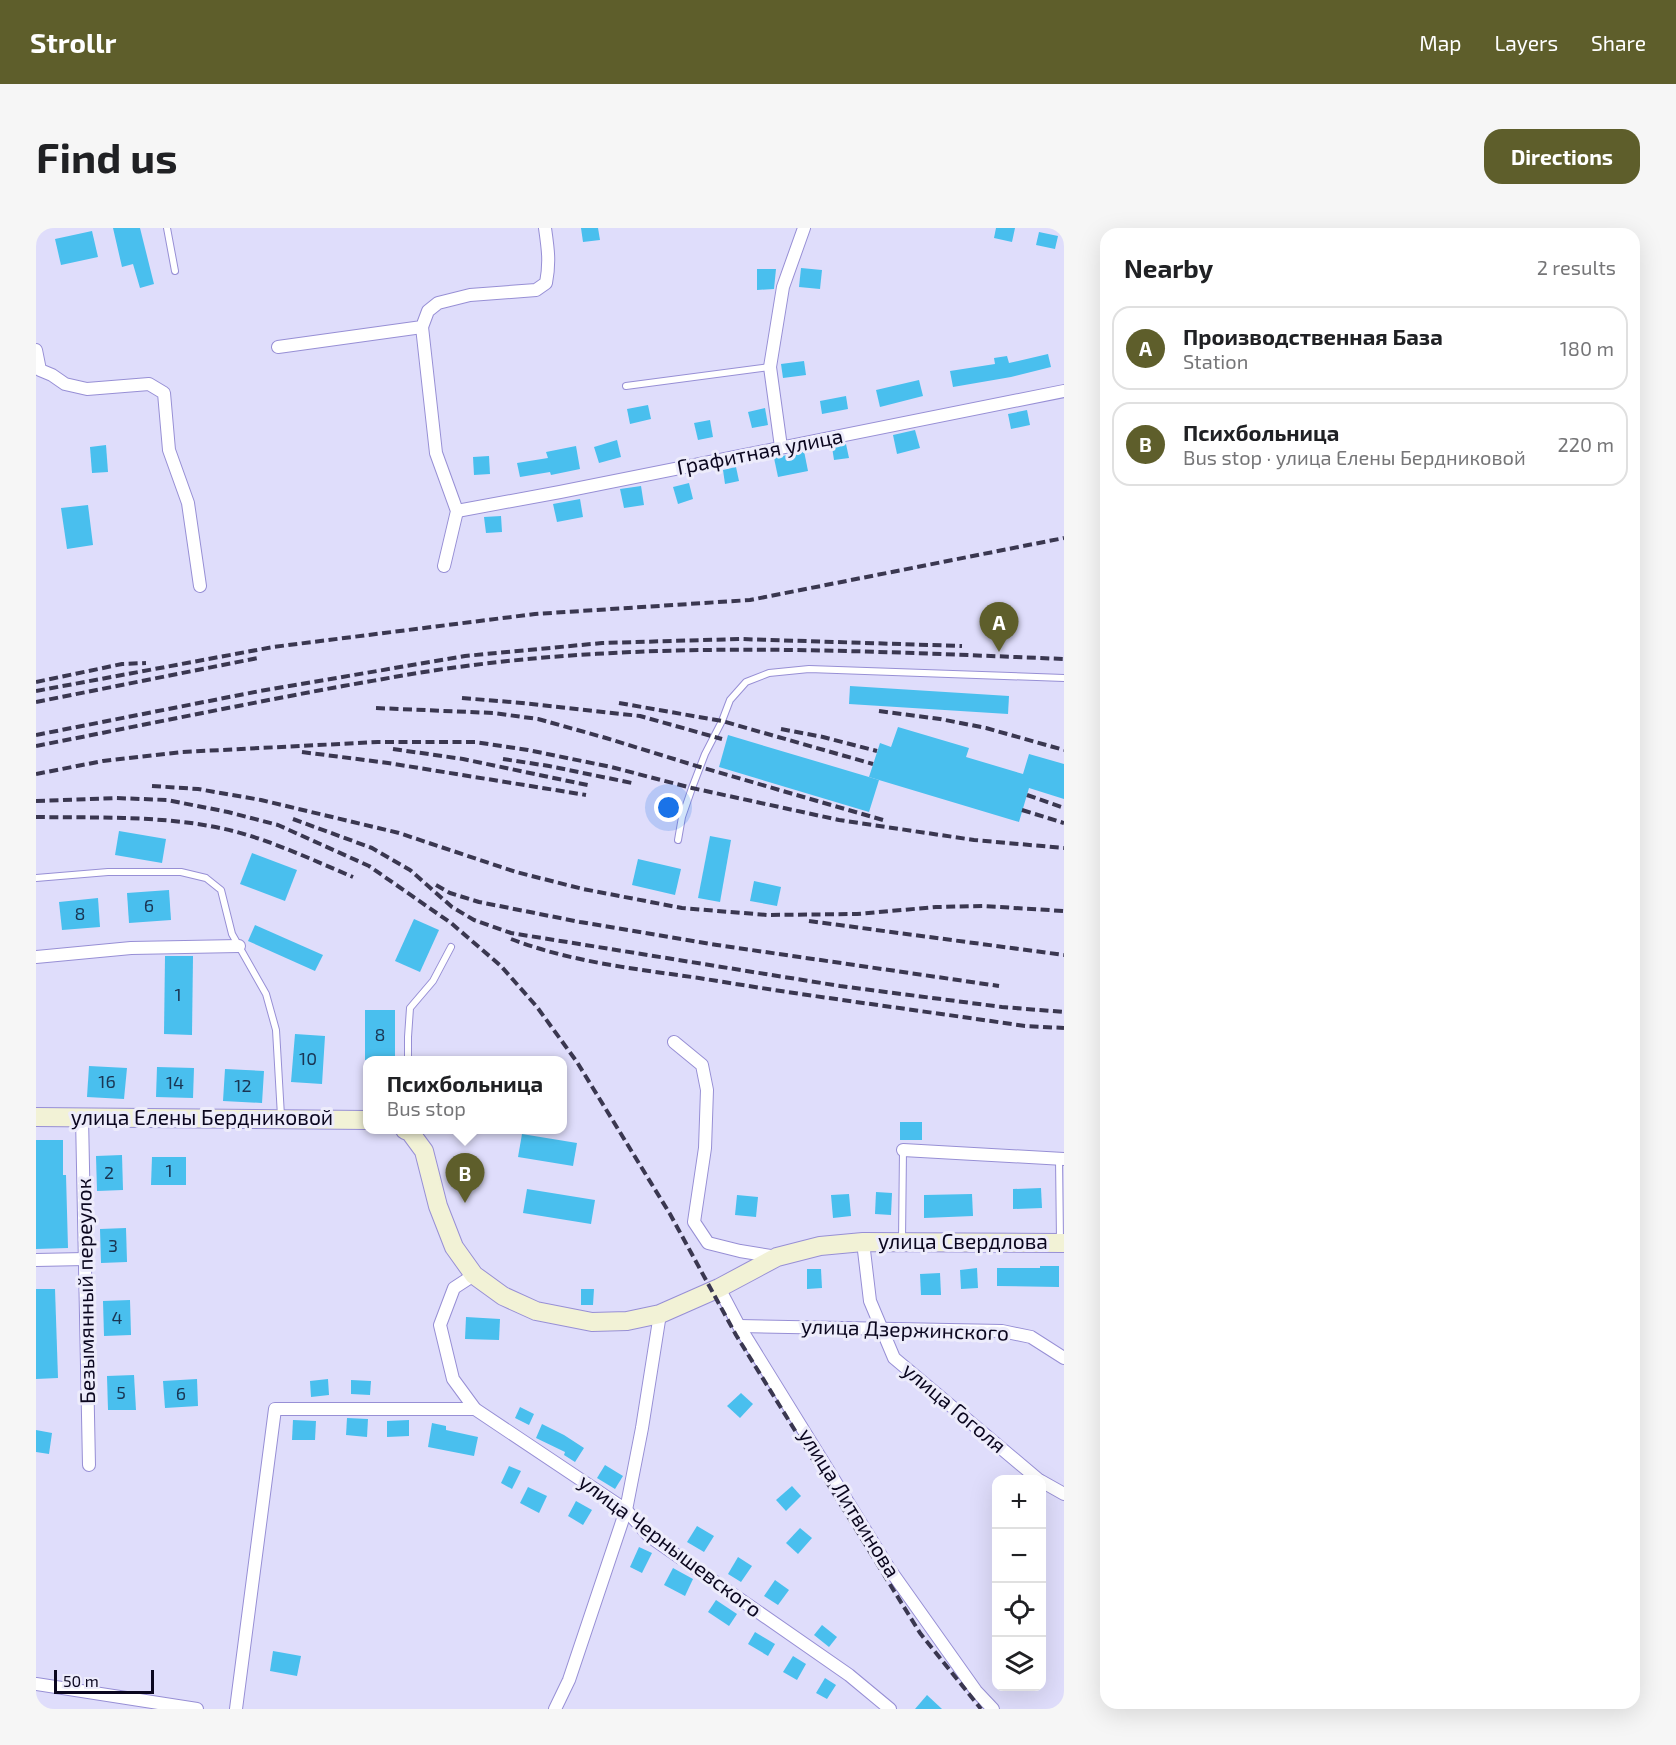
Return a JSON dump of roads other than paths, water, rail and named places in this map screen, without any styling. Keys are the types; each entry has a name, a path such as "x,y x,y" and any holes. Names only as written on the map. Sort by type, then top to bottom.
{"street":[{"path":"444,566 457,511 436,453 422,327 428,311 438,303 470,295 536,290 546,283 550,257 545,228"},
{"path":"781,447 770,367 783,287 804,228"},
{"path":"278,347 422,327"},
{"path":"36,350 38,372 52,375 65,384 87,388 149,384 164,393 169,450 188,503 200,586"},
{"name":"Графитная улица","path":"457,511 1064,391"},
{"path":"36,957 131,948 239,946"},
{"path":"674,1042 702,1065 707,1090 705,1148 694,1222 708,1243 777,1257"},
{"name":"улица Елены Бердниковой","path":"36,1117 363,1120"},
{"name":"Безымянный переулок","path":"82,1117 89,1465"},
{"path":"411,1134 424,1151 438,1206 454,1246 474,1275 503,1296 536,1311 592,1322 627,1321 660,1314 719,1288 777,1257 820,1246 863,1242"},
{"path":"903,1150 1062,1159"},
{"name":"улица Свердлова","path":"863,1242 1062,1243"},
{"name":"улица Гоголя","path":"863,1242 870,1301 894,1358 1034,1475"},
{"path":"36,1260 85,1259"},
{"name":"улица Чернышевского","path":"474,1275 454,1288 440,1325 453,1379 475,1408 626,1510 649,1536 849,1675 890,1709"},
{"name":"улица Литвинова","path":"719,1288 739,1326 888,1567 976,1691 993,1709"},
{"path":"555,1709 569,1680 626,1510 660,1314"},
{"name":"улица Дзержинского","path":"739,1326 1002,1330 1031,1337 1064,1358"},
{"path":"236,1709 275,1409 475,1408"},
{"name":"улица Гоголя","path":"1046,1484 1064,1494"},
{"path":"36,1684 197,1709"}],"lane":[{"path":"167,228 176,271"},
{"path":"626,386 770,367"},
{"path":"678,840 682,817 705,754 722,721 729,700 746,682 769,673 809,669 1064,678"},
{"path":"36,878 108,872 181,872 206,878 221,890 232,934 266,994 276,1030 282,1120"},
{"path":"408,1056 410,1008 433,981 451,947"},
{"path":"902,1241 903,1150"},
{"path":"1062,1159 1062,1243"}],"railway":[{"path":"36,691 273,647 535,614 750,600 1064,538"},
{"path":"36,735 260,691 465,656 602,643 740,639 962,646"},
{"path":"36,746 389,678 540,658 690,650 765,650 1064,659"},
{"path":"36,702 258,658"},
{"path":"36,682 122,664 146,663"},
{"path":"462,698 640,716 722,739"},
{"path":"619,703 722,721 873,764"},
{"path":"376,708 493,713 538,719 883,820"},
{"path":"879,711 986,728 1064,750"},
{"path":"781,729 877,751"},
{"path":"36,774 103,761 182,752 378,742 475,742 611,767 692,788 839,820 974,840 1064,848"},
{"path":"393,749 463,759 592,786"},
{"path":"302,752 388,763 586,795"},
{"path":"503,759 632,783"},
{"path":"152,786 198,789 261,800 399,833 516,872 583,889 682,908 767,915 857,914 936,907 983,906 1064,911"},
{"path":"1027,795 1064,808"},
{"path":"36,801 116,798 167,800 278,825 369,866 451,923 501,966 537,1007 577,1062 670,1214 736,1335 920,1633 981,1709"},
{"path":"1022,810 1064,823"},
{"path":"36,817 137,818 213,827 267,841 353,877"},
{"path":"293,819 372,848 410,870 452,907 474,920 511,933 840,986 1002,1007 1064,1012"},
{"path":"436,885 450,893 479,902 580,922 717,945 999,986"},
{"path":"809,921 1064,955"},
{"path":"511,939 557,954 628,968 1025,1026 1064,1028"}],"place":[{"name":"Производственная База","path":"999,652"},
{"name":"Психбольница","path":"465,1203"}]}
